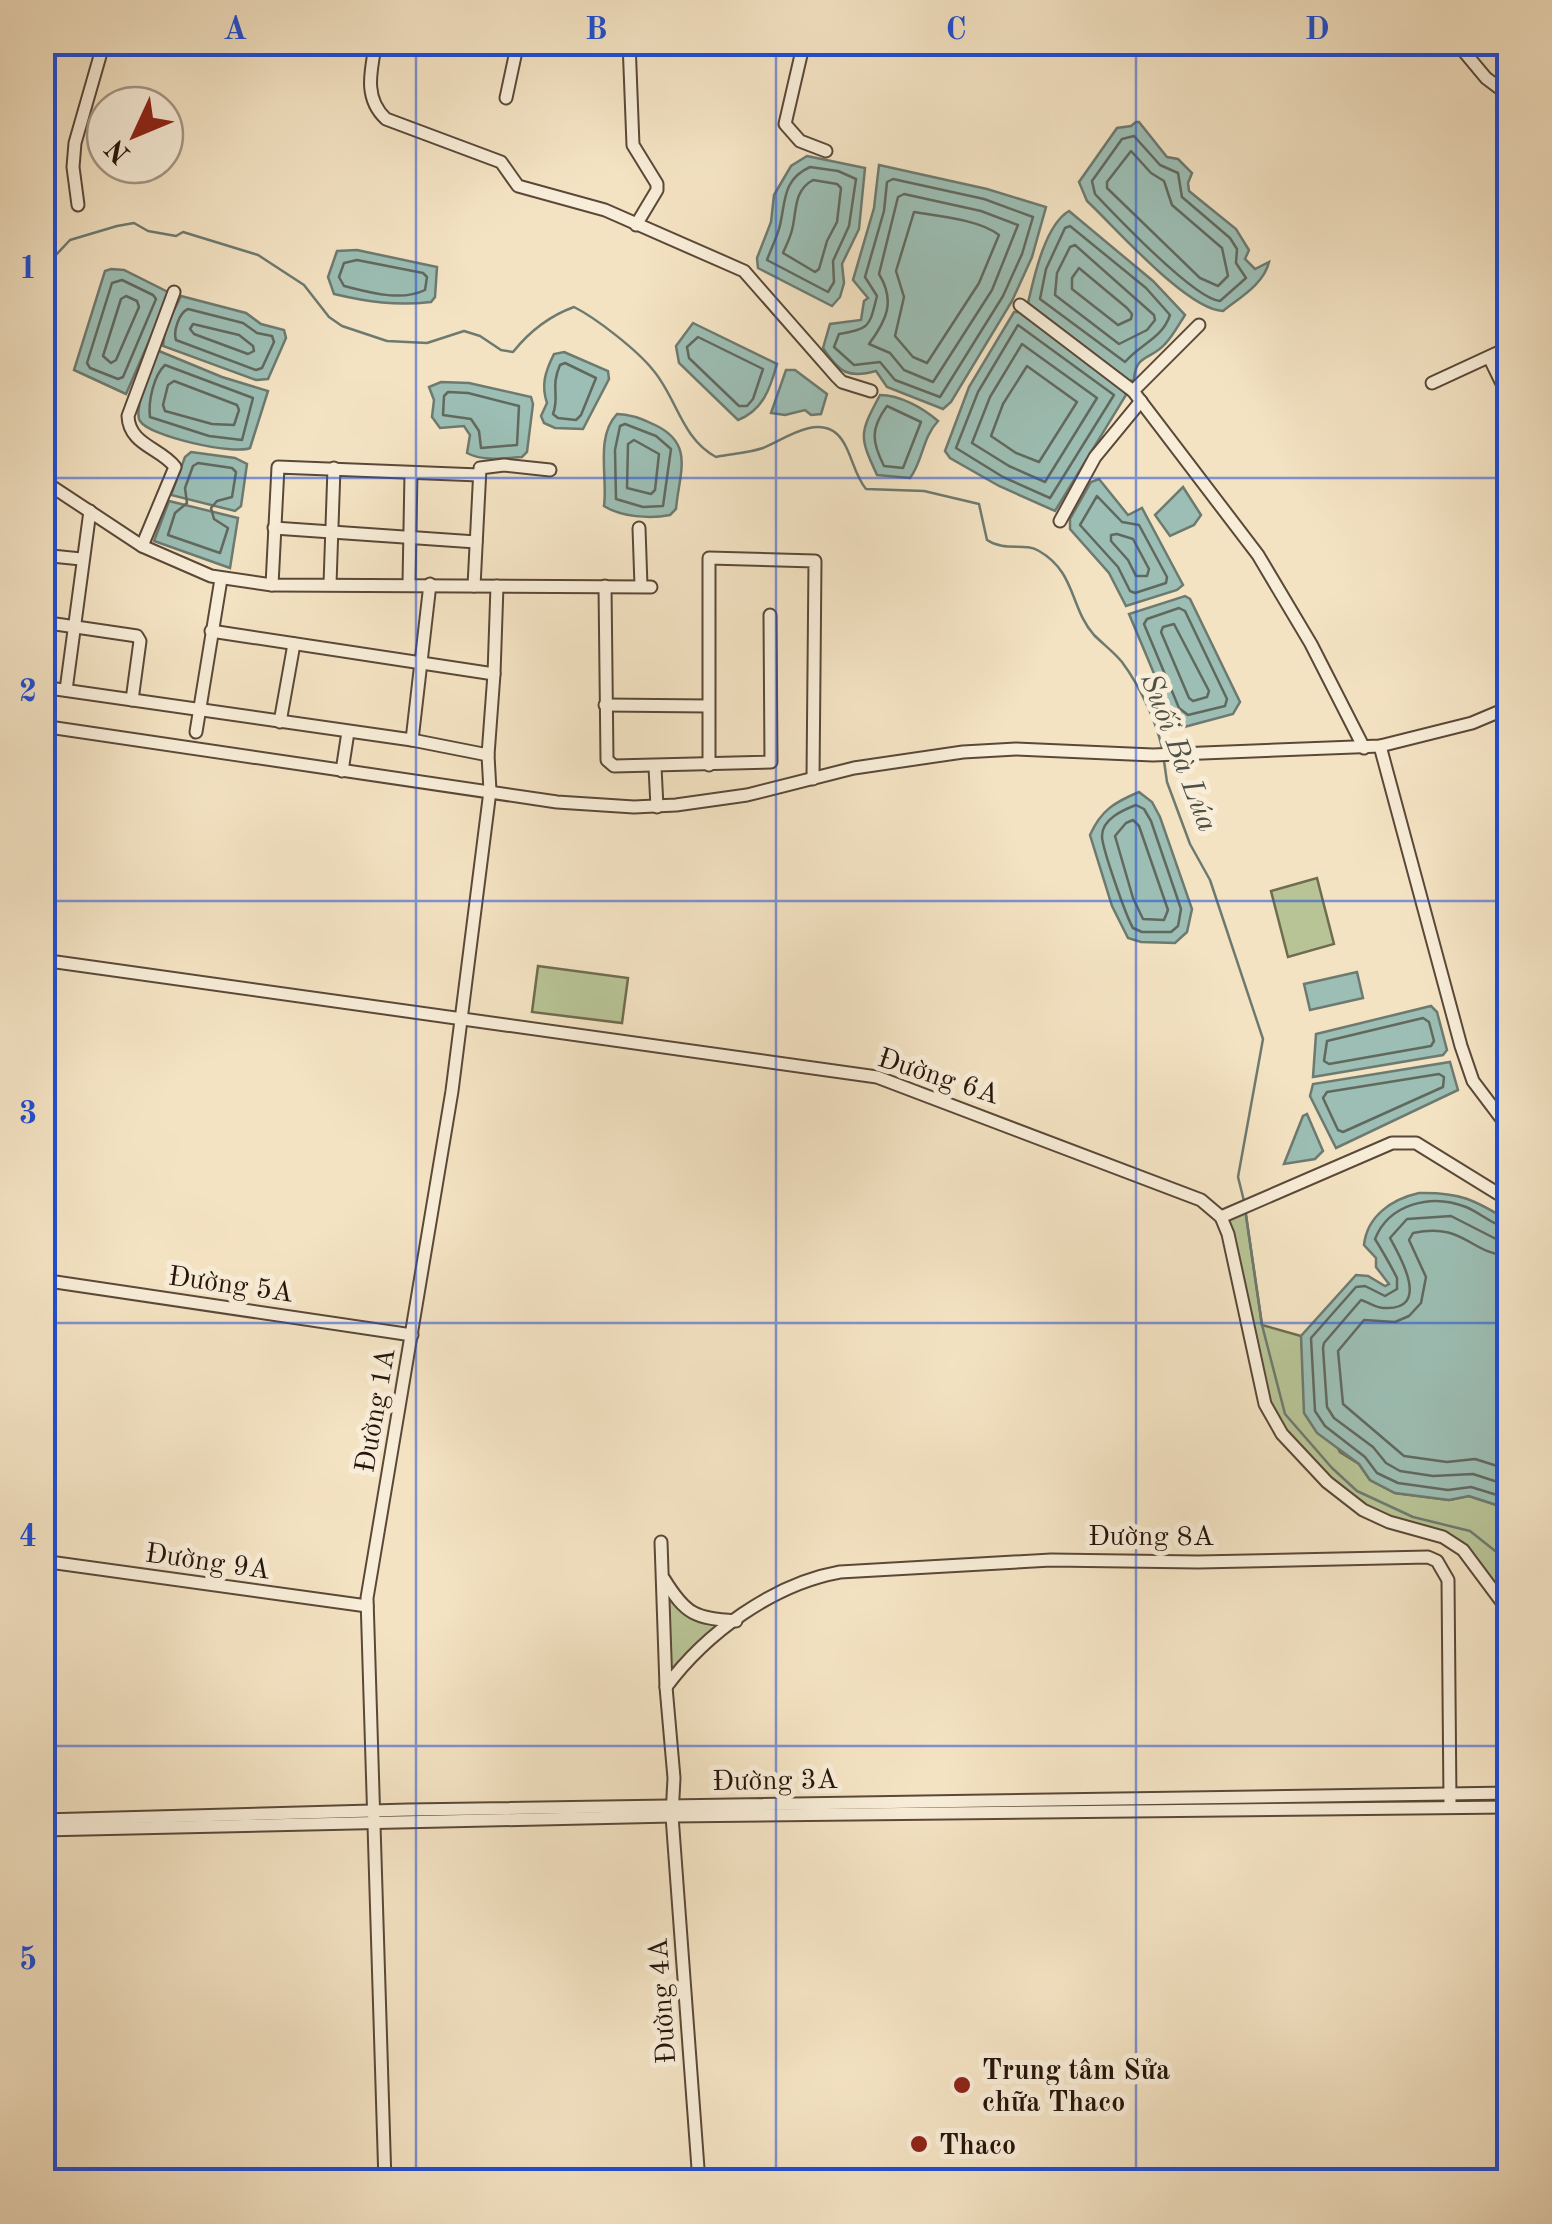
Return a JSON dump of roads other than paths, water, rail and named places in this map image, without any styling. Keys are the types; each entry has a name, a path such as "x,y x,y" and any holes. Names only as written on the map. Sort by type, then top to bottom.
{"street":[{"path":"78,205 73,167 75,143 104,42"},
{"path":"376,42 370,97 375,109 386,119 501,162 518,186 605,210 744,271 837,378 871,391"},
{"path":"506,98 518,42"},
{"path":"629,42 633,144 657,184 636,225"},
{"path":"804,42 785,124 800,141 826,151"},
{"path":"1456,42 1486,78 1510,96"},
{"path":"142,546 175,468 170,460 144,445 128,427 128,416 174,292"},
{"path":"1020,305 1137,396 1258,555 1312,644 1364,748"},
{"path":"1060,521 1137,396 1199,325"},
{"path":"1432,384 1510,347"},
{"path":"1489,357 1510,400"},
{"path":"474,586 480,468 487,465 550,470"},
{"path":"272,585 278,467 479,475"},
{"path":"330,584 334,468"},
{"path":"409,584 411,473"},
{"path":"42,480 142,546 222,579 272,585 646,586 639,528"},
{"path":"66,690 90,511"},
{"path":"274,528 476,542"},
{"path":"42,555 81,559"},
{"path":"709,766 709,558 815,561 813,779"},
{"path":"196,732 222,579"},
{"path":"412,740 430,584"},
{"name":"Đường 1A","path":"385,2182 367,1606 462,1020 490,790 488,755 497,586"},
{"path":"604,586 608,764 709,766 764,764 773,758 770,614"},
{"path":"42,622 139,638 132,700"},
{"path":"211,631 494,674"},
{"path":"280,722 294,644"},
{"path":"42,687 412,740 488,755"},
{"path":"605,704 708,706"},
{"path":"42,726 557,802 656,807 722,799 897,760 963,752 1016,749 1153,755 1364,748 1472,724 1510,706"},
{"path":"342,771 348,732"},
{"path":"1380,746 1461,1046 1486,1102 1510,1130"},
{"path":"656,766 656,807"},
{"name":"Đường 6A","path":"42,960 884,1078 1201,1200 1226,1214"},
{"path":"1510,1202 1416,1143 1404,1142 1392,1143 1226,1214 1264,1404 1282,1434 1326,1482 1364,1510 1388,1522 1455,1543 1474,1560 1510,1613"},
{"name":"Đường 5A","path":"42,1280 412,1334"},
{"name":"Đường 4A","path":"662,1542 666,1687 674,1778 672,1811 699,2182"},
{"name":"Đường 8A","path":"666,1687 693,1655 736,1621 792,1586 840,1572 1051,1560 1198,1562 1428,1556 1437,1561 1448,1580 1450,1801"},
{"name":"Đường 9A","path":"42,1562 367,1606"},
{"path":"662,1576 690,1613 736,1621"},
{"name":"Đường 3A","path":"42,1820 1450,1801 1510,1794"},
{"name":"Đường 3A","path":"1450,1801 1510,1807"},
{"name":"Đường 3A","path":"42,1830 376,1816"}],"water":[{"path":"1136,122 1167,157 1178,159 1192,173 1189,191 1236,229 1249,250 1245,259 1255,269 1269,262 1256,284 1223,311 1208,307 1172,283 1087,201 1079,182 1117,128"},
{"path":"807,156 865,168 859,229 842,264 844,283 840,297 832,306 758,268 757,258 771,222 774,195 791,166"},
{"path":"879,165 987,189 1046,207 1032,257 1012,301 943,409 887,387 876,371 845,372 823,348 830,324 861,320 868,298 853,280 874,208"},
{"path":"1069,211 1153,281 1185,315 1165,344 1137,366 1134,380 1130,381 1028,303 1047,239"},
{"path":"357,250 437,267 435,297 431,302 394,303 334,294 328,277 337,251"},
{"path":"124,270 170,293 126,394 74,370 105,271"},
{"path":"181,296 246,313 261,324 284,330 286,338 268,379 256,380 163,346 165,328"},
{"path":"1014,312 1021,312 1126,395 1055,511 999,486 950,458 945,451 969,387"},
{"path":"693,323 777,364 764,398 747,416 738,420 679,363 676,346"},
{"path":"159,351 268,391 250,448 193,443 159,433 140,421 143,388 154,354"},
{"path":"564,352 608,371 609,379 583,429 555,428 544,423 541,416 547,403 544,384 548,367 554,354"},
{"path":"786,370 795,370 827,394 821,414 811,415 805,410 785,415 771,413"},
{"path":"441,382 469,383 531,397 527,452 522,457 494,459 467,453 470,435 464,426 440,428 432,417 434,400 429,387"},
{"path":"880,395 911,403 938,421 910,478 877,475 867,452 865,427"},
{"path":"617,414 650,423 676,441 682,461 676,509 670,515 636,516 604,506 604,446 610,423"},
{"path":"191,452 235,458 247,464 241,506 235,511 171,495 185,457"},
{"path":"1099,479 1128,515 1142,508 1183,585 1177,590 1126,606 1109,573 1070,529 1070,519 1091,482"},
{"path":"1183,487 1201,515 1194,525 1170,536 1155,515"},
{"path":"169,501 238,518 230,568 154,541"},
{"path":"1185,596 1190,599 1240,702 1233,714 1184,727 1171,714 1129,614"},
{"path":"1139,792 1152,802 1160,817 1192,909 1187,932 1175,943 1128,938 1112,906 1090,835 1110,808"},
{"path":"1357,972 1363,998 1310,1010 1304,984"},
{"path":"1431,1006 1437,1012 1447,1050 1443,1055 1313,1077 1316,1034"},
{"path":"1450,1062 1458,1090 1336,1148 1310,1096 1313,1084"},
{"path":"1307,1114 1323,1151 1315,1159 1284,1164 1303,1116"},
{"path":"1419,1193 1467,1199 1509,1221 1509,1509 1469,1496 1449,1500 1395,1493 1370,1480 1359,1464 1317,1433 1304,1413 1301,1336 1356,1275 1389,1284 1376,1267 1376,1258 1364,1245 1366,1235 1382,1210"}],"waterway":[{"name":"Suối Bà Lúa","path":"42,260 54,257 70,240 117,226 134,223 148,231 176,236 183,232 258,255 304,285 329,317 342,326 387,341 427,343 464,331 513,352 540,325 574,307 616,335 646,362 687,429 716,457 757,450 819,427 842,439 866,489 924,491 979,504 987,540 1001,546 1033,548 1060,569 1086,624 1135,681 1162,748"},
{"name":"Suối Bà Lúa","path":"1164,761 1167,782 1190,844 1210,880 1263,1039 1238,1177 1244,1201"},
{"name":"Suối Bà Lúa","path":"1245,1209 1262,1325 1285,1414 1357,1491 1413,1517 1470,1531 1499,1554 1510,1574"}],"place":[{"name":"Trung tâm Sửa chữa Thaco","path":"962,2085"},
{"name":"Thaco","path":"919,2144"}]}
